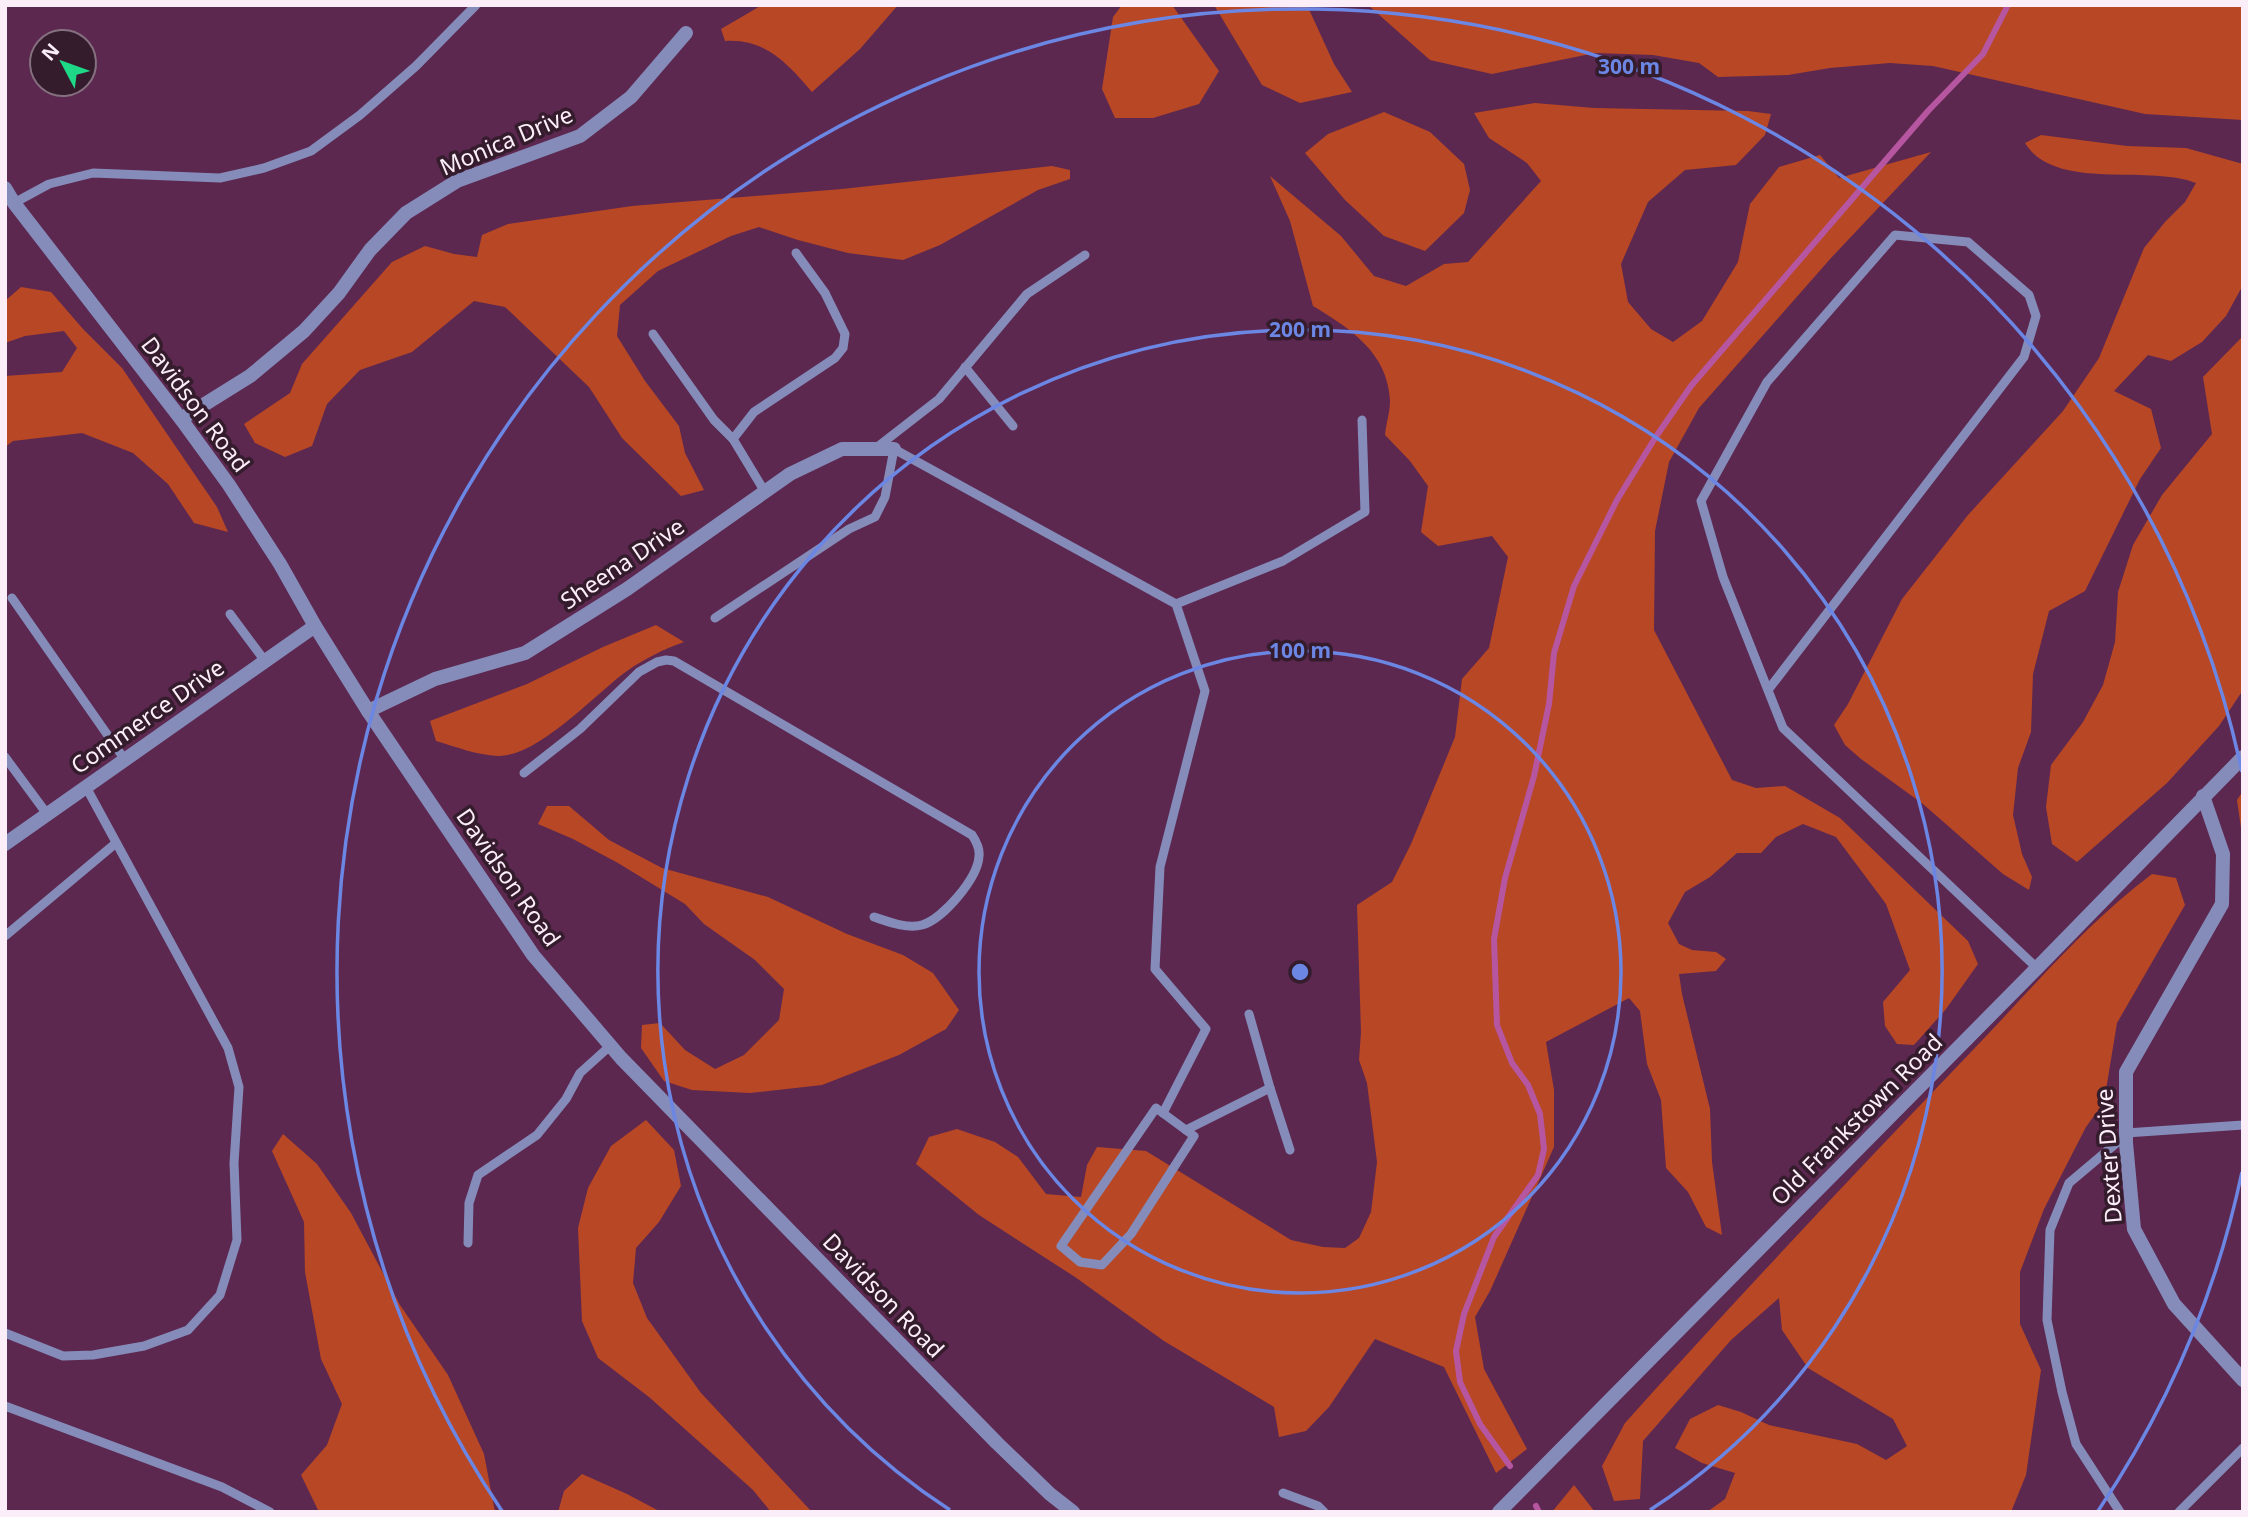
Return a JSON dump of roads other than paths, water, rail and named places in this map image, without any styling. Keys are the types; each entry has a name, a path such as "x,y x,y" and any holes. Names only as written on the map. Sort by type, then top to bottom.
{"street":[{"name":"Monica Drive","path":"181,419 250,376 304,331 339,293 370,250 406,214 457,181 580,136 631,97 686,33"},
{"name":"Davidson Road","path":"5,188 181,419 236,496 368,711 533,954 610,1046 988,1434 1050,1494 1073,1512"},
{"name":"Sheena Drive","path":"368,711 436,679 525,653 627,589 790,474 842,449 894,449"},
{"name":"Commerce Drive","path":"5,844 315,626"},
{"name":"Old Frankstown Road","path":"1499,1512 2243,757"},
{"name":"Dexter Drive","path":"2203,796 2223,854 2222,904 2126,1072 2126,1134 2134,1229 2174,1304 2243,1380"}],"lane":[{"path":"14,203 49,184 93,173 220,178 264,168 311,151 359,115 416,66 476,5"},
{"path":"1768,690 2024,358 2036,316 2029,295 1968,242 1895,235 1767,382 1701,501 1723,577 1783,728 2037,968"},
{"path":"733,439 754,412 835,358 843,348 845,334 830,303 796,253"},
{"path":"876,448 939,399 1027,294 1085,256"},
{"path":"653,334 714,420 733,439 765,492"},
{"path":"965,367 1013,426"},
{"path":"1176,604 1283,561 1365,512 1362,420"},
{"path":"715,618 849,530 875,517 885,497 894,449 1176,604 1205,691 1160,867 1155,969 1206,1029 1163,1113"},
{"path":"12,598 125,760"},
{"path":"230,614 265,661"},
{"path":"524,773 580,729 639,672 657,662 674,661 972,835 979,855 975,869 946,912 919,926 874,917"},
{"path":"5,757 47,814"},
{"path":"5,1334 63,1356 93,1355 144,1346 188,1330 220,1295 237,1240 234,1163 239,1087 228,1048 86,787"},
{"path":"5,936 116,843"},
{"path":"1249,1014 1290,1150"},
{"path":"468,1243 469,1203 478,1175 537,1135 566,1099 580,1073 610,1046"},
{"path":"1186,1130 1270,1087"},
{"path":"1156,1108 1186,1130 1194,1136 1131,1234 1102,1265 1080,1262 1061,1246 1156,1108"},
{"path":"2120,1512 2076,1444 2047,1320 2050,1230 2069,1183 2126,1134 2243,1125"},
{"path":"5,1406 222,1488 270,1512"},
{"path":"2179,1512 2243,1448"},
{"path":"1283,1493 1318,1506 1324,1512"}],"waterway":[{"path":"1510,1466 1480,1424 1460,1382 1456,1351 1464,1314 1494,1237 1538,1175 1544,1149 1540,1114 1528,1085 1512,1063 1497,1025 1494,939 1505,878 1534,776 1549,704 1554,653 1574,586 1617,500 1691,386 1928,111 1983,54 2008,5"},
{"path":"1536,1506 1539,1512"}]}
